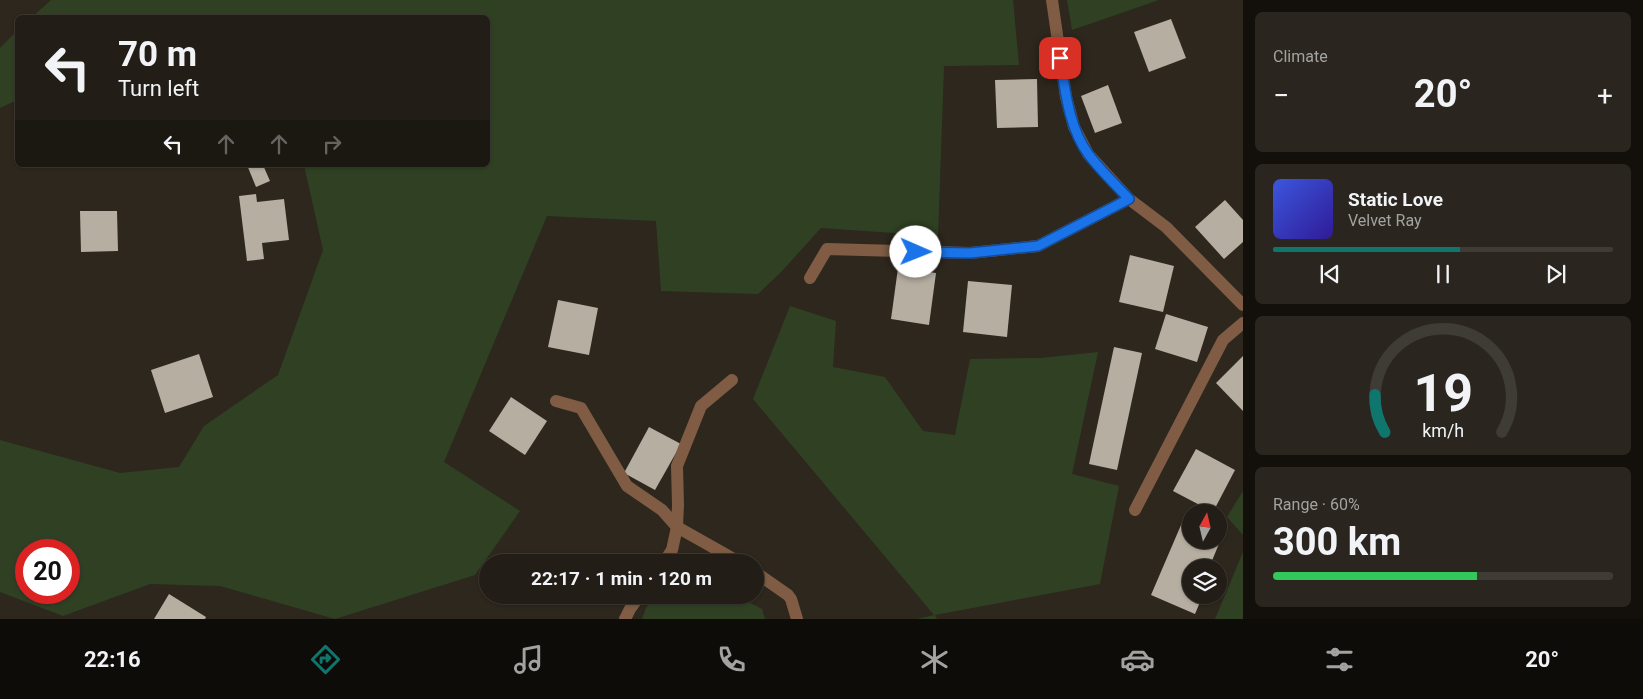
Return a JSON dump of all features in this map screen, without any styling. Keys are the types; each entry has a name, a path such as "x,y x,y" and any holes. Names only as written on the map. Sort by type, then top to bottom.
{"street":[{"path":"1052,0 1066,97 1074,127 1088,154 1129,199 1166,227 1243,305"},
{"path":"810,278 827,249 970,253 1038,246 1129,199"},
{"path":"1135,510 1223,340 1243,323"},
{"path":"669,554 677,527 677,466 701,406 732,380"},
{"path":"556,401 581,408 627,486 662,510 677,527 724,554"},
{"path":"764,578 788,595 797,619"},
{"path":"625,619 633,604"}],"green space":[{"path":"51,0 1013,0 1019,65 944,66 938,236 821,228 758,294 661,291 656,221 547,216 444,462 520,511 490,554 479,554 479,569 475,575 335,619 220,586 150,584 63,616 32,604 80,604 80,539 15,539 15,598 0,592 0,440 120,473 179,467 204,426 278,375 323,250 304,167 490,167 490,15 34,15"},
{"path":"1067,0 1159,0 1072,30"},
{"path":"15,33 15,101 0,108 0,48"},
{"path":"790,306 836,321 833,367 885,377 923,431 955,435 970,359 1041,358 1098,352 1072,474 1119,486 1100,584 935,615 937,619 917,619 934,615 753,399"},
{"path":"1243,491 1243,535 1228,518"},
{"path":"1243,552 1243,619 1215,619 1221,604 1227,604 1227,590"},
{"path":"649,604 752,604 762,609 765,619 642,619"}],"building":[{"path":"1171,19 1186,58 1149,72 1134,32"},
{"path":"1037,79 1038,127 997,128 995,80"},
{"path":"1108,85 1122,123 1095,133 1081,96"},
{"path":"248,167 264,167 270,181 256,187"},
{"path":"256,194 257,202 284,199 289,240 262,243 264,259 247,261 239,196"},
{"path":"1225,200 1243,220 1243,242 1224,259 1195,227"},
{"path":"80,211 117,211 118,251 81,252"},
{"path":"1130,255 1174,266 1163,312 1119,302"},
{"path":"898,268 936,273 929,325 891,319"},
{"path":"968,281 1012,285 1007,337 963,332"},
{"path":"558,300 598,308 589,355 548,347"},
{"path":"1166,314 1208,327 1197,362 1155,349"},
{"path":"1114,347 1142,353 1117,470 1089,464"},
{"path":"199,354 213,397 165,413 151,370"},
{"path":"1243,356 1243,411 1216,383"},
{"path":"511,397 547,421 525,455 489,431"},
{"path":"649,427 681,444 655,490 624,473"},
{"path":"1196,449 1235,470 1217,504 1198,504 1173,491"},
{"path":"1182,523 1182,549 1217,549 1213,559 1182,559 1182,604 1199,604 1195,614 1151,595"},
{"path":"169,594 206,617 205,619 154,619"}],"route":[{"path":"916,252 970,253 1038,246 1129,199 1088,154 1074,127 1066,97 1060,58"}]}
